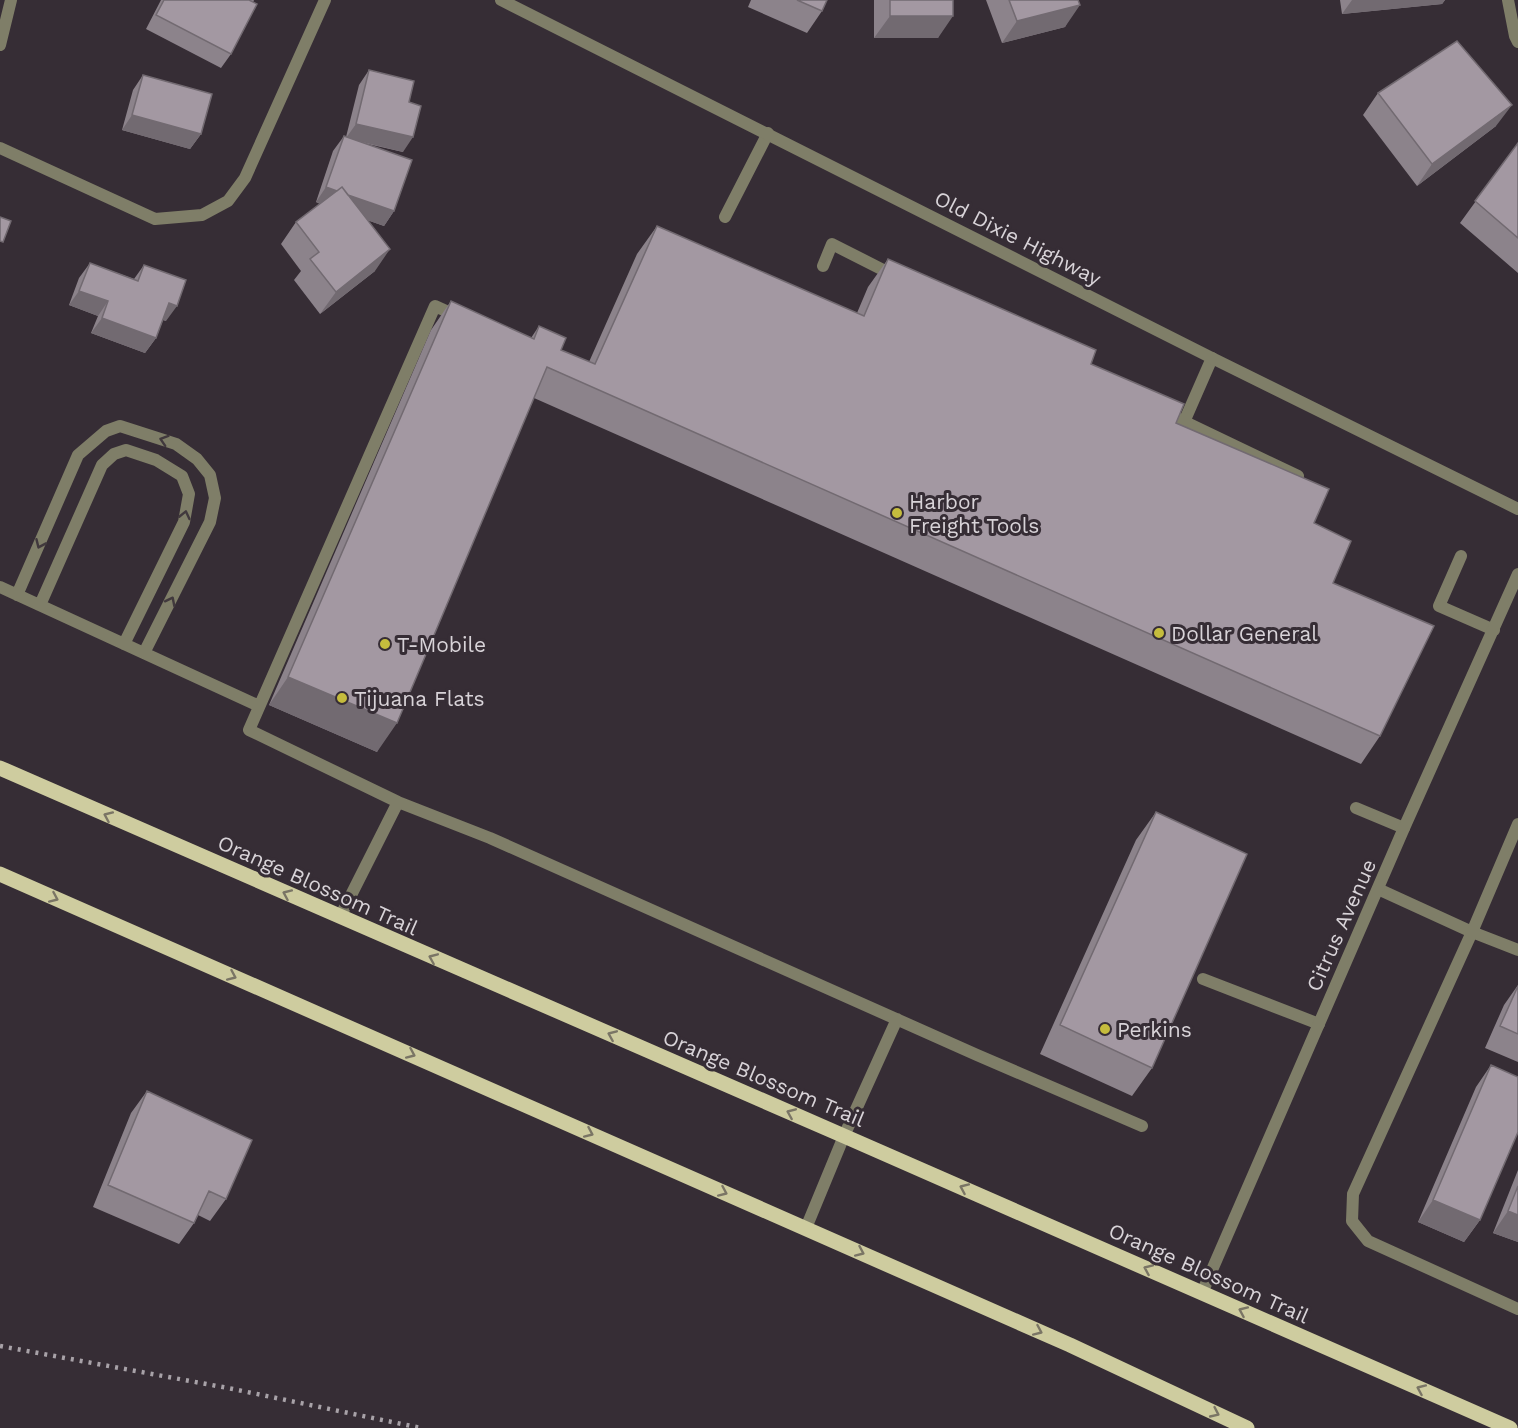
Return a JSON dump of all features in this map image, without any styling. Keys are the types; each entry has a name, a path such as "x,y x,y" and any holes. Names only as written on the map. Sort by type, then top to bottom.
{"main road":[{"name":"Orange Blossom Trail","path":"0,768 1510,1428"},
{"path":"0,874 1070,1345 1247,1428"}],"street":[{"path":"0,45 11,0"},
{"path":"0,148 155,219 202,215 228,201 245,178 325,0"},
{"name":"Old Dixie Highway","path":"501,0 1212,358 1518,509"},
{"path":"1508,0 1518,42"},
{"path":"725,217 768,134"},
{"path":"823,266 832,244 906,282"},
{"path":"466,319 435,306 249,730 398,802 490,838 1142,1126"},
{"path":"1184,422 1212,358"},
{"path":"1152,406 1310,482"},
{"path":"17,595 78,455 106,431 120,426 176,444 197,459 210,475 215,498 210,522 144,653"},
{"path":"40,605 102,465 114,454 126,450 156,460 182,476 189,494 184,522 124,644"},
{"path":"1461,556 1438,606 1494,630"},
{"name":"Citrus Avenue","path":"1202,1293 1404,828 1518,574"},
{"path":"0,587 259,706"},
{"path":"340,917 398,802"},
{"path":"1356,808 1404,828"},
{"path":"1518,824 1472,932 1353,1194 1352,1221 1368,1241 1518,1309"},
{"path":"1378,889 1472,932 1518,950"},
{"path":"1203,979 1318,1024"},
{"path":"806,1228 844,1136 897,1019"}],"building":[{"path":"164,0 249,0 257,4 231,54 156,15"},
{"path":"797,0 827,0 822,11"},
{"path":"890,0 953,0 953,16 890,16"},
{"path":"1009,0 1078,0 1080,5 1017,21"},
{"path":"1457,41 1512,105 1432,164 1378,93"},
{"path":"369,70 414,81 409,102 421,106 413,137 356,124"},
{"path":"143,75 212,94 201,134 132,115"},
{"path":"344,136 412,160 394,211 348,195 342,187 337,191 326,187"},
{"path":"1518,143 1518,238 1475,201"},
{"path":"342,187 390,249 336,292 310,259 319,252 296,222"},
{"path":"0,217 11,221 3,242 0,241"},
{"path":"657,226 864,316 888,259 1096,350 1091,364 1184,404 1176,423 1329,489 1314,523 1351,541 1333,583 1434,626 1380,736 547,367 397,723 288,677 451,301 534,339 539,326 566,338 561,350 595,364"},
{"path":"90,263 138,281 144,265 186,280 177,306 169,303 156,338 102,318 108,301 79,291"},
{"path":"1156,812 1247,854 1152,1068 1060,1025"},
{"path":"1518,986 1518,1034 1500,1026"},
{"path":"1491,1065 1518,1077 1518,1132 1480,1220 1433,1200"},
{"path":"147,1091 252,1140 226,1199 209,1191 194,1223 108,1185"},
{"path":"1518,1186 1518,1215 1508,1211"}],"railway":[{"path":"0,1346 228,1388 421,1428"}],"place":[{"name":"Harbor Freight Tools","path":"897,513"},
{"name":"Dollar General","path":"1159,633"},
{"name":"T-Mobile","path":"385,644"},
{"name":"Tijuana Flats","path":"342,698"},
{"name":"Perkins","path":"1105,1029"}]}
